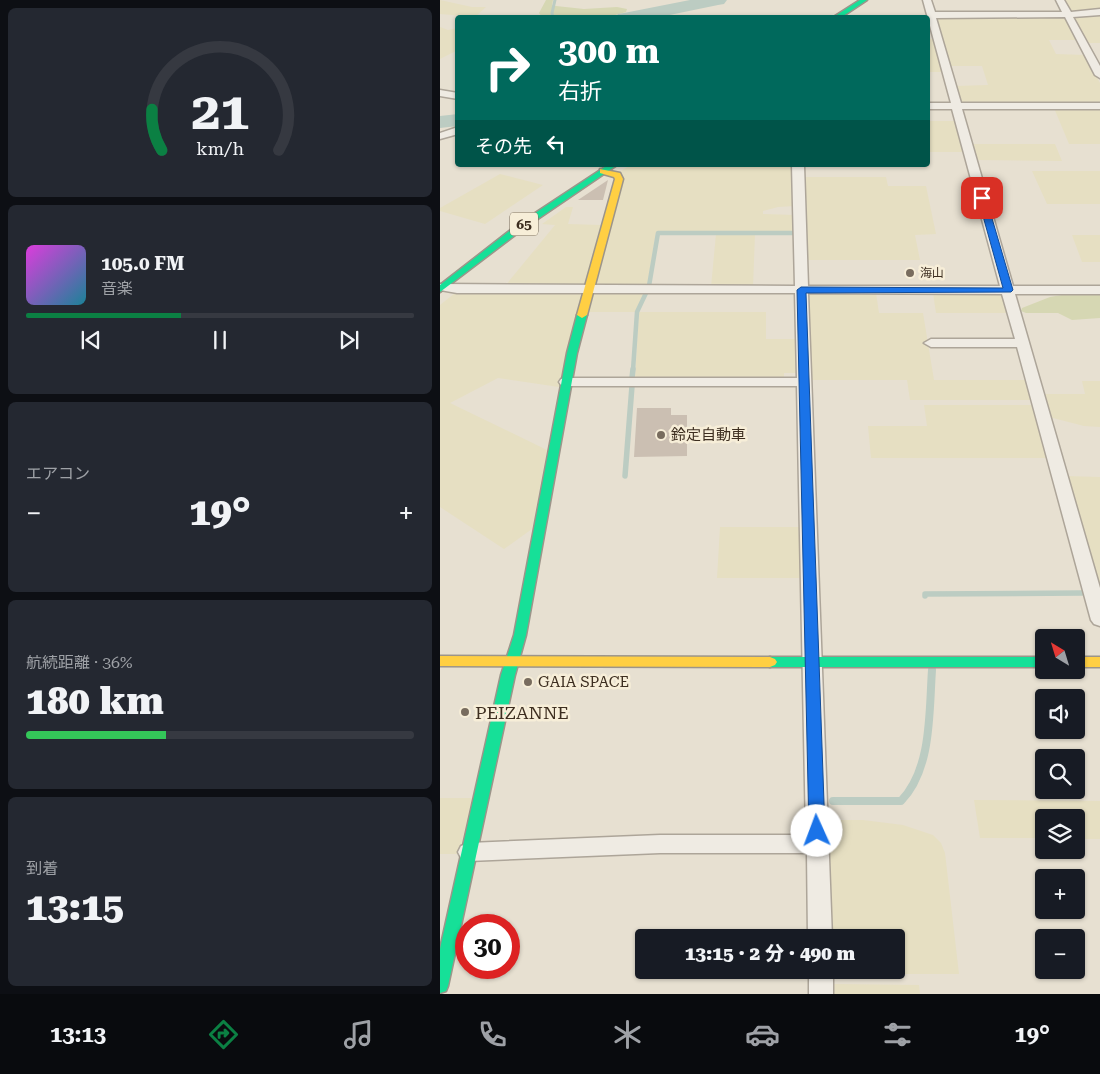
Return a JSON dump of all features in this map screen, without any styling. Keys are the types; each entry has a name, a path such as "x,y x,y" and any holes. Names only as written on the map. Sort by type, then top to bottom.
{"street":[{"path":"927,0 1100,620"},
{"path":"1060,0 1100,75"},
{"path":"841,15 868,2"},
{"path":"854,15 868,2"},
{"path":"931,15 1068,15 1100,12"},
{"path":"440,93 455,96"},
{"path":"930,106 1100,106"},
{"path":"440,136 455,131"},
{"name":"65","path":"441,288 520,227 610,167"},
{"path":"798,167 820,929"},
{"path":"440,986 512,661 520,635 572,353 619,179 617,175 603,171"},
{"path":"441,288 589,290 1100,290"},
{"path":"931,343 1023,343"},
{"path":"566,382 804,382"},
{"path":"440,661 1035,662"},
{"path":"1085,662 1100,662"},
{"path":"469,852 660,844 817,844"},
{"path":"821,979 821,994"}],"shaded area":[{"path":"440,0 472,7 486,7 477,15 440,14"},
{"path":"1063,0 1100,0 1100,11 1070,12"},
{"path":"1100,14 1100,43 1087,43 1072,17"},
{"path":"936,17 1065,18 1077,40 1049,40 1056,54 1085,55 1100,83 1100,104 960,103 955,86 988,85 982,66 950,66"},
{"path":"440,27 448,30 455,28 455,52 440,59"},
{"path":"930,39 934,39 943,72 930,72"},
{"path":"1054,108 1100,108 1100,144 1069,144"},
{"path":"930,121 957,121 965,152 930,152"},
{"path":"972,144 1055,144 1062,161 977,160"},
{"path":"628,167 793,167 794,206 778,207 763,211 763,214 794,215 794,233 656,232 647,287 600,286 596,284 619,172"},
{"path":"1032,171 1100,171 1100,204 1047,204"},
{"path":"500,174 543,185 485,224 440,211 440,208"},
{"path":"803,177 886,177 888,186 926,186 936,234 915,235 920,260 806,260"},
{"path":"566,207 573,207 568,224 601,225 585,284 580,286 505,286 555,225 542,224"},
{"path":"716,234 755,234 753,287 711,287"},
{"path":"1072,235 1100,235 1100,262 1082,262"},
{"path":"455,293 578,293 582,295 559,387 498,378 450,403 547,450 532,529 504,549 440,507 440,305"},
{"path":"598,293 644,293 635,312 588,312 593,295"},
{"path":"812,293 876,293 879,313 923,313 934,380 1026,380 1032,400 910,400 907,380 810,380 807,295"},
{"path":"933,293 999,293 1004,296 1009,313 936,313"},
{"path":"639,312 766,312 766,339 797,339 797,373 784,373 784,380 635,379"},
{"path":"1082,381 1100,381 1100,427 1084,426 1049,417 1042,394 1085,394"},
{"path":"924,405 1033,405 1047,458 871,458 868,426 927,426"},
{"path":"1066,476 1100,477 1100,593"},
{"path":"720,527 801,527 802,578 717,578"},
{"path":"440,798 472,798 459,854 440,854"},
{"path":"974,800 1100,801 1100,839 1085,839 1085,809 1035,809 1035,838 980,838"},
{"path":"826,820 863,820 903,825 933,835 941,843 945,853 959,974 905,974 905,929 830,929"},
{"path":"832,984 919,985 920,994 832,994"}],"green space":[{"path":"546,0 553,0 552,5 556,6 584,9 617,7 627,9 626,12 615,15 540,15 539,13"},
{"path":"1067,294 1100,294 1100,318 1072,320 1058,313 1026,313 1021,311 1022,308 1050,297"}],"building":[{"path":"608,180 603,200 578,200"},
{"name":"鈴定自動車","path":"637,408 671,408 671,415 687,415 687,456 634,457"}],"waterway":[{"path":"552,15 555,0"},
{"path":"640,15 718,0"},
{"path":"440,122 455,120"},
{"path":"649,286 658,233 793,233"},
{"path":"633,370 637,312 646,293"},
{"path":"632,378 633,369"},
{"path":"625,476 632,386"},
{"path":"925,596 925,594 1082,593"},
{"path":"833,801 901,801 911,788 924,757 929,721 932,670"}],"traffic: fast":[{"path":"840,15 864,0"},
{"path":"440,289 520,227 610,167"},
{"path":"440,986 508,675 520,635 572,353 582,315"},
{"path":"770,662 1035,662"}],"traffic: slow":[{"path":"582,315 619,179 617,175 603,171"},
{"path":"440,661 770,662"},
{"path":"1085,662 1100,662"}],"place":[{"name":"海山","path":"910,273"},
{"name":"鈴定自動車","path":"661,435"},
{"name":"GAIA SPACE","path":"528,682"},
{"name":"PEIZANNE","path":"465,712"}],"route":[{"path":"817,831 801,290 1008,290 982,198"}]}
